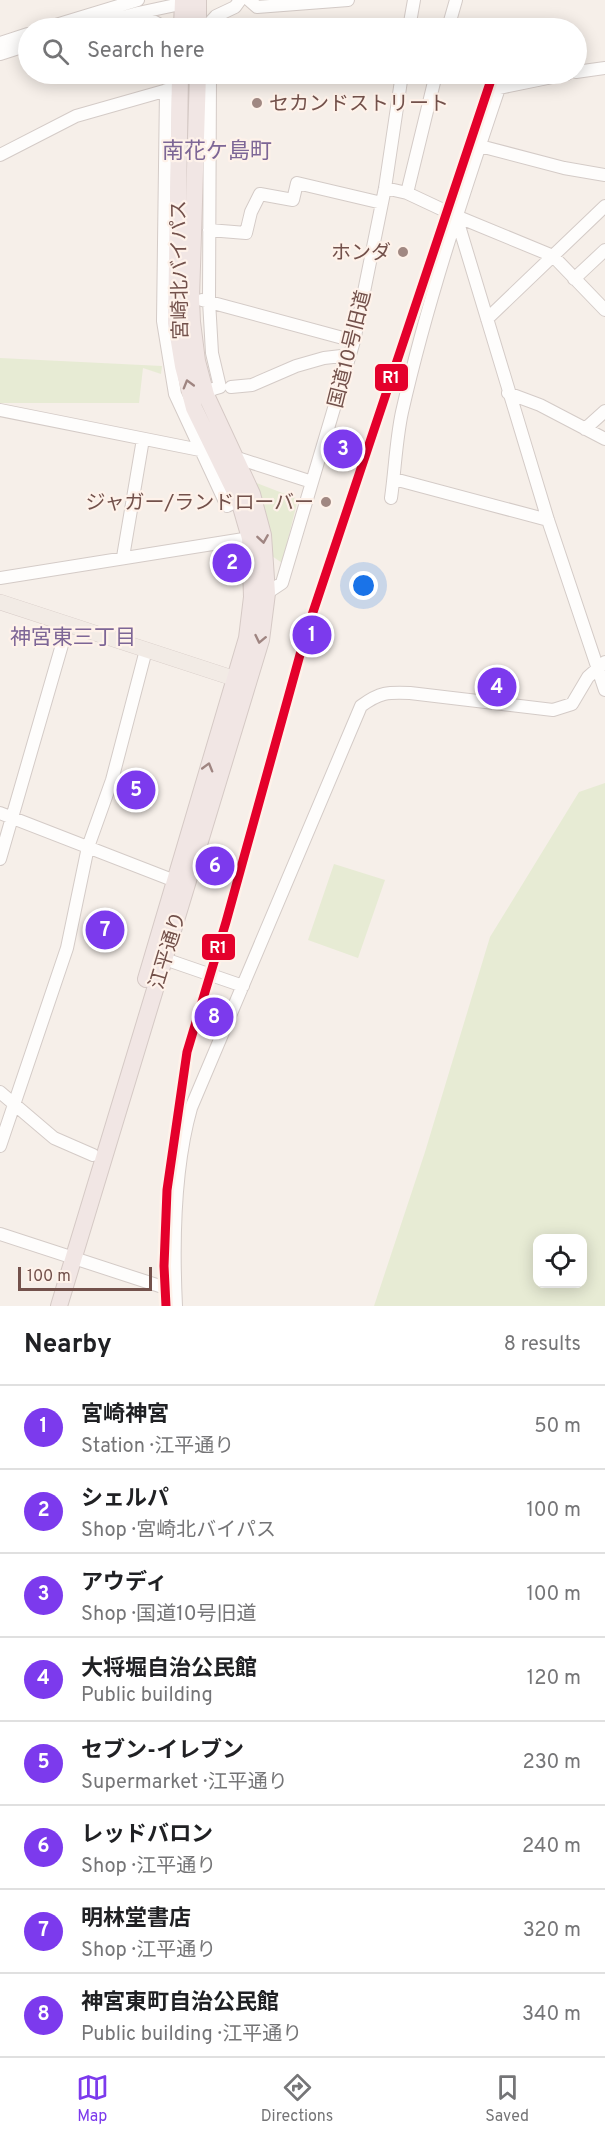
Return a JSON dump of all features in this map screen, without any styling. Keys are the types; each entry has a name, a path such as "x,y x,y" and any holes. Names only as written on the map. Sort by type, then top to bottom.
{"highway":[{"path":"185,18 190,1"},
{"path":"190,1 195,18"},
{"name":"宮崎北バイパス","path":"175,84 176,323 183,366 194,408 239,500 250,538 259,595"},
{"name":"宮崎北バイパス","path":"202,84 191,298 192,322 197,361 206,395 252,495 263,535 259,595"},
{"name":"江平通り","path":"59,1306 93,1155 158,957 175,881 241,681 261,640 259,595"},
{"name":"江平通り","path":"47,1306 69,1255 241,681"}],"main road":[{"path":"0,602 241,681"}],"street":[{"path":"78,18 138,0"},
{"path":"214,18 235,7 240,0"},
{"path":"249,0 257,7 348,0"},
{"path":"411,18 414,0"},
{"path":"451,18 456,0"},
{"path":"120,18 190,1"},
{"path":"138,13 147,18"},
{"path":"0,43 18,37"},
{"path":"0,54 18,48"},
{"path":"587,70 605,68"},
{"path":"0,155 76,116 167,84"},
{"path":"175,84 163,321 175,394 227,506 239,500"},
{"path":"202,84 209,230 208,301 212,353 220,387 206,395"},
{"name":"国道10号旧道","path":"259,595 282,583 350,355 385,188 401,84"},
{"path":"407,193 434,84"},
{"path":"391,498 402,415 456,216 499,88 518,84"},
{"path":"480,146 564,168 605,175"},
{"path":"209,230 246,232 251,212 260,194 293,200 297,183 382,203"},
{"path":"385,188 407,193 553,256 605,310"},
{"path":"487,320 605,206"},
{"path":"456,216 508,393 548,520 601,666 605,690"},
{"path":"574,279 605,250"},
{"path":"191,298 354,340"},
{"path":"231,387 252,385 296,366 324,358 350,355"},
{"path":"508,393 540,405 605,439"},
{"path":"0,410 235,457 312,482"},
{"path":"585,429 605,411"},
{"path":"123,557 143,439"},
{"path":"394,478 548,520"},
{"path":"0,578 250,538"},
{"path":"0,859 68,624"},
{"path":"0,1146 67,948 88,847 112,780 146,650"},
{"path":"176,1306 174,1251 179,1172 184,1132 191,1108 361,706 387,692 554,710 572,704 588,677 601,666"},
{"path":"0,813 175,881"},
{"path":"158,957 243,986"},
{"path":"0,1092 54,1138 93,1155"},
{"path":"0,1234 175,1291"}],"green space":[{"path":"0,358 162,366 161,374 143,368 139,403 0,403"},
{"path":"254,482 298,499 282,563 272,556"},
{"path":"605,783 605,1306 374,1306 425,1152 490,937 579,792"},
{"path":"334,864 385,880 358,958 308,940"}],"transit line":[{"name":"R1","path":"166,1306 164,1266 167,1190 187,1052 226,922 306,633 490,84"}],"place":[{"name":"セカンドストリート","path":"257,103"},
{"name":"ホンダ","path":"403,252"},
{"name":"アウディ","path":"343,449"},
{"name":"ジャガー/ランドローバー","path":"326,502"},
{"name":"シェルパ","path":"232,563"},
{"name":"宮崎神宮","path":"312,635"},
{"name":"大将堀自治公民館","path":"497,687"},
{"name":"セブン-イレブン","path":"136,790"},
{"name":"レッドバロン","path":"215,866"},
{"name":"明林堂書店","path":"105,930"},
{"name":"神宮東町自治公民館","path":"214,1017"}],"district":[{"name":"南花ケ島町","path":"217,150"},
{"name":"神宮東三丁目","path":"73,637"}]}
